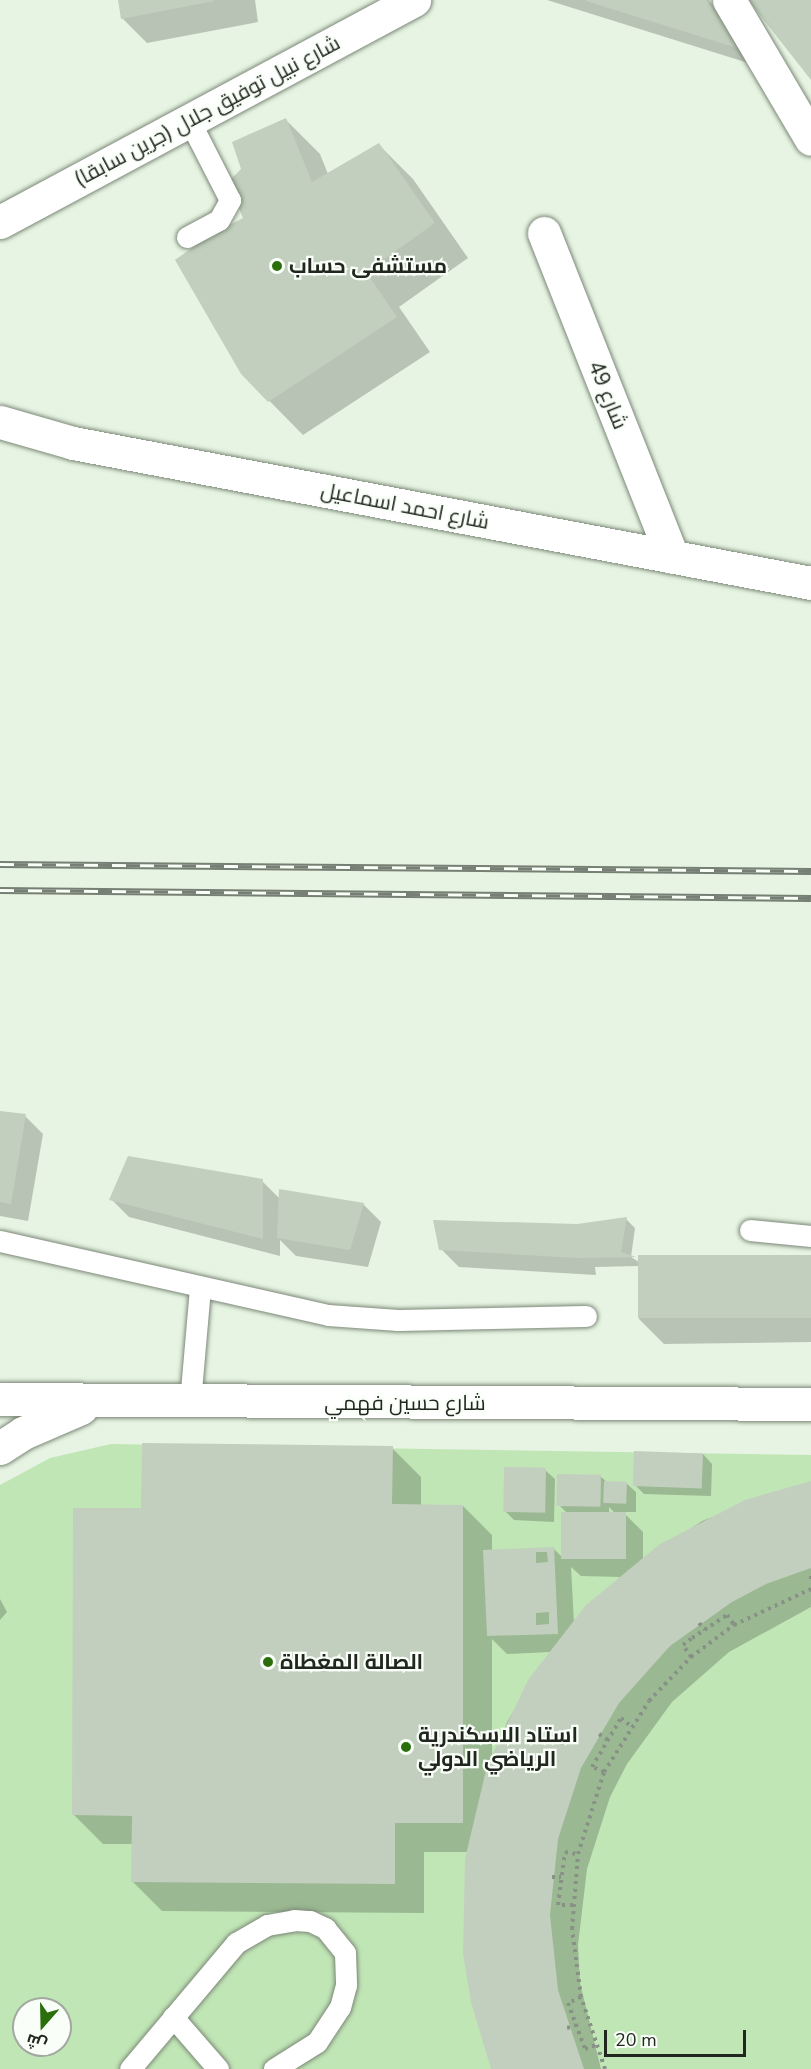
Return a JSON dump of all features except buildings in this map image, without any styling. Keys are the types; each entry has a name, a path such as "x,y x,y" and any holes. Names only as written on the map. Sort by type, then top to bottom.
{"street":[{"name":"شارع نبيل توفيق جلال (جرين سابقا)","path":"0,222 414,0"},
{"path":"729,0 811,140"},
{"name":"شارع 49","path":"544,233 672,557"},
{"name":"شارع احمد اسماعيل","path":"0,422 73,443 811,583"},
{"name":"شارع حسين فهمي","path":"0,1399 99,1403 811,1404"},
{"path":"0,1448 60,1415 99,1403"}],"lane":[{"path":"187,237 219,220 230,200 189,120"},
{"path":"750,1230 811,1236"},
{"path":"0,1241 328,1315 398,1320 586,1316"},
{"path":"190,1402 200,1287"},
{"path":"130,2069 218,1960 245,1936 267,1925 294,1920 325,1928 341,1946 349,1969 340,2007 317,2042 274,2069"},
{"path":"173,2017 218,2069"}],"path":[{"path":"605,2069 581,1997 574,1952 573,1905 578,1854 604,1772 631,1726 691,1657 734,1625 811,1589"},
{"path":"691,1657 682,1645 727,1615 734,1625"},
{"path":"699,1623 705,1630"},
{"path":"604,1772 592,1767 621,1718 631,1726"},
{"path":"599,1734 608,1740"},
{"path":"573,1905 558,1905 564,1852 578,1854"},
{"path":"552,1877 561,1877"},
{"path":"581,1997 568,2003 585,2049 596,2045"},
{"path":"567,2028 576,2025"}],"green space":[{"name":"استاد الاسكندرية الرياضي الدولي","path":"111,1444 811,1455 811,2069 0,2069 0,1485 50,1458"}],"railway":[{"path":"0,864 811,871"},
{"path":"0,890 811,898"}],"place":[{"name":"مستشفى حساب","path":"277,266"},
{"name":"الصالة المغطاة","path":"268,1662"},
{"name":"استاد الاسكندرية الرياضي الدولي","path":"406,1747"}]}
